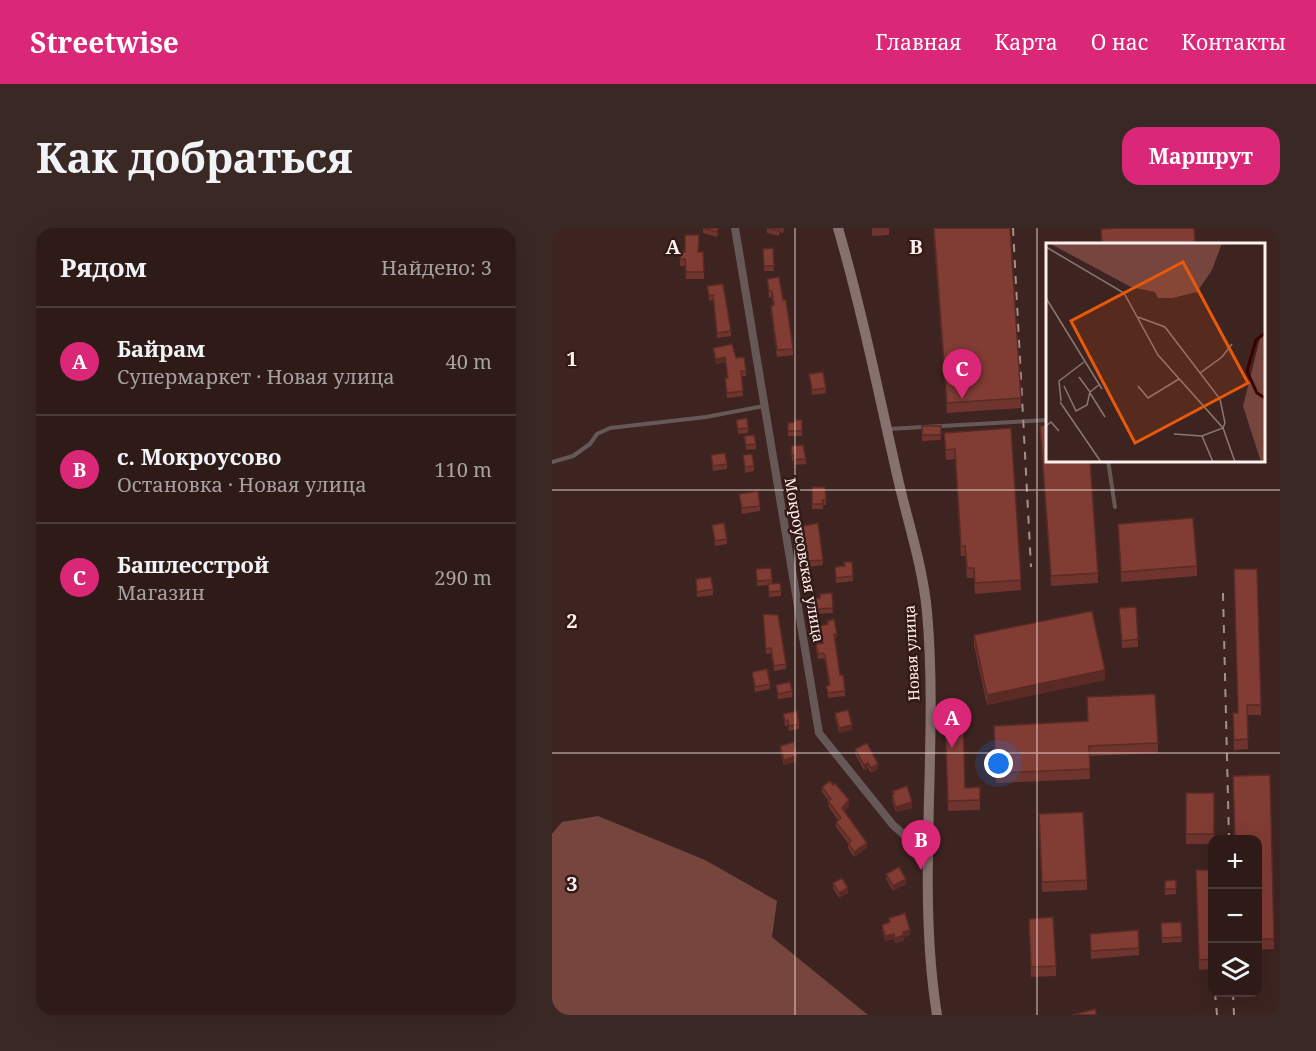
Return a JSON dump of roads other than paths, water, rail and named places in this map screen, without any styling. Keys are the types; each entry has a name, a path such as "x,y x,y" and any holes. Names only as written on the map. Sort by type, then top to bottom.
{"main road":[{"name":"Новая улица","path":"838,228 866,335 927,611 931,776 930,969 937,1015"}],"street":[{"name":"Мокроусовская улица","path":"735,228 819,733 893,825 929,856"}],"lane":[{"path":"552,462 573,456 590,444 597,434 610,428 706,417 764,406"},
{"path":"887,429 1046,420"},
{"path":"1108,462 1115,507"}],"railway":[{"path":"1013,228 1031,567"},
{"path":"1223,593 1229,835"},
{"path":"1215,997 1217,1015"},
{"path":"1233,997 1234,1015"}],"place":[{"name":"Башлесстрой","path":"962,399"},
{"name":"Байрам","path":"952,748"},
{"name":"с. Мокроусово","path":"921,870"}]}
